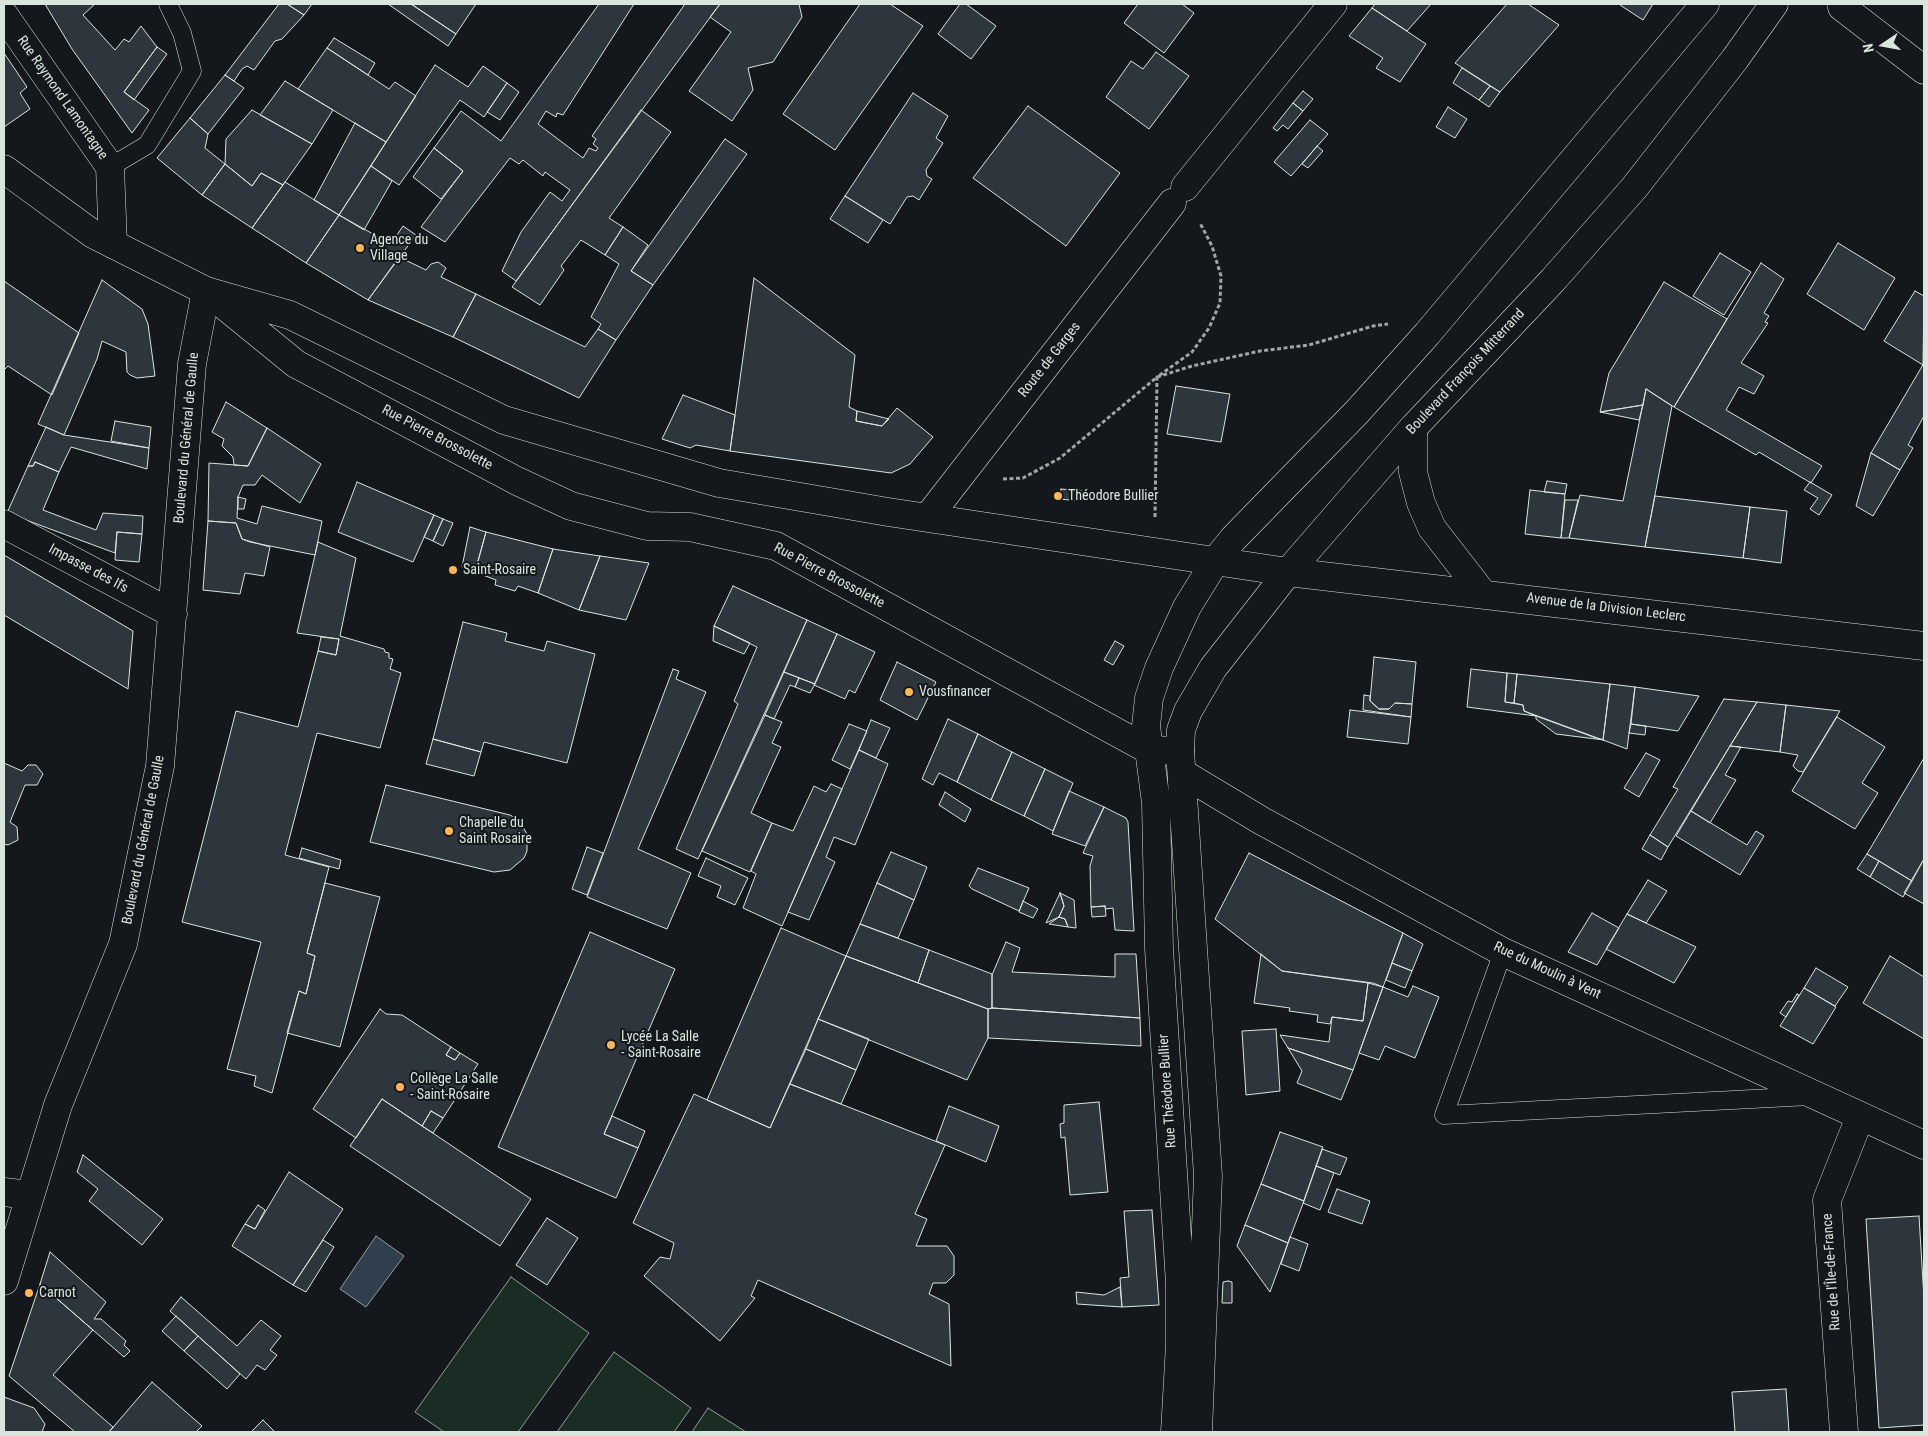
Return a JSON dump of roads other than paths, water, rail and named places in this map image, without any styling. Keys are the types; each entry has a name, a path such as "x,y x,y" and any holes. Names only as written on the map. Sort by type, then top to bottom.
{"main road":[{"name":"Route de Garges","path":"928,517 954,481 1179,195 1334,4"},
{"path":"1149,750 1146,726 1151,691 1187,607 1216,560 1233,539 1357,412 1442,316 1704,4"},
{"name":"Boulevard François Mitterrand","path":"1181,762 1181,730 1188,711 1235,638 1288,572 1413,428 1553,280 1634,188 1735,59 1774,4"},
{"path":"1842,7 1924,70"},
{"name":"Rue Raymond Lamontagne","path":"4,14 110,167 113,244"},
{"name":"Rue Pierre Brossolette","path":"4,169 93,234 206,291 290,315 504,420 719,483 1288,572"},
{"name":"Rue Pierre Brossolette","path":"206,291 296,364 526,485 571,506 647,526 690,527 776,546 1149,750 1181,762"},
{"name":"Boulevard du Général de Gaulle","path":"4,1281 16,1194 58,1105 123,944 160,766 192,364 206,291"},
{"path":"1413,428 1413,472 1421,503 1432,528 1483,594"},
{"name":"Impasse des Ifs","path":"4,524 173,614"},
{"name":"Avenue de la Division Leclerc","path":"1288,572 1924,646"},
{"name":"Rue Théodore Bullier","path":"1149,750 1156,802 1159,948 1180,1284 1180,1344 1175,1432"},
{"path":"1181,762 1208,1176 1198,1432"},
{"name":"Rue du Moulin à Vent","path":"1181,762 1262,821 1503,952 1813,1096 1924,1145"},
{"name":"Rue de l'Île-de-France","path":"1844,1432 1827,1200 1860,1117"}],"lane":[{"path":"110,167 146,145 192,71 182,33 168,4"},
{"path":"1503,952 1444,1115 1813,1096"}],"water":[{"path":"376,1236 404,1256 366,1307 340,1289"}],"place":[{"name":"Agence du Village","path":"360,248"},
{"name":"Théodore Bullier","path":"1058,496"},
{"name":"Saint-Rosaire","path":"453,570"},
{"name":"Vousfinancer","path":"909,692"},
{"name":"Chapelle du Saint Rosaire","path":"449,831"},
{"name":"Lycée La Salle - Saint-Rosaire","path":"611,1045"},
{"name":"Collège La Salle - Saint-Rosaire","path":"400,1087"},
{"name":"Carnot","path":"29,1293"}]}
